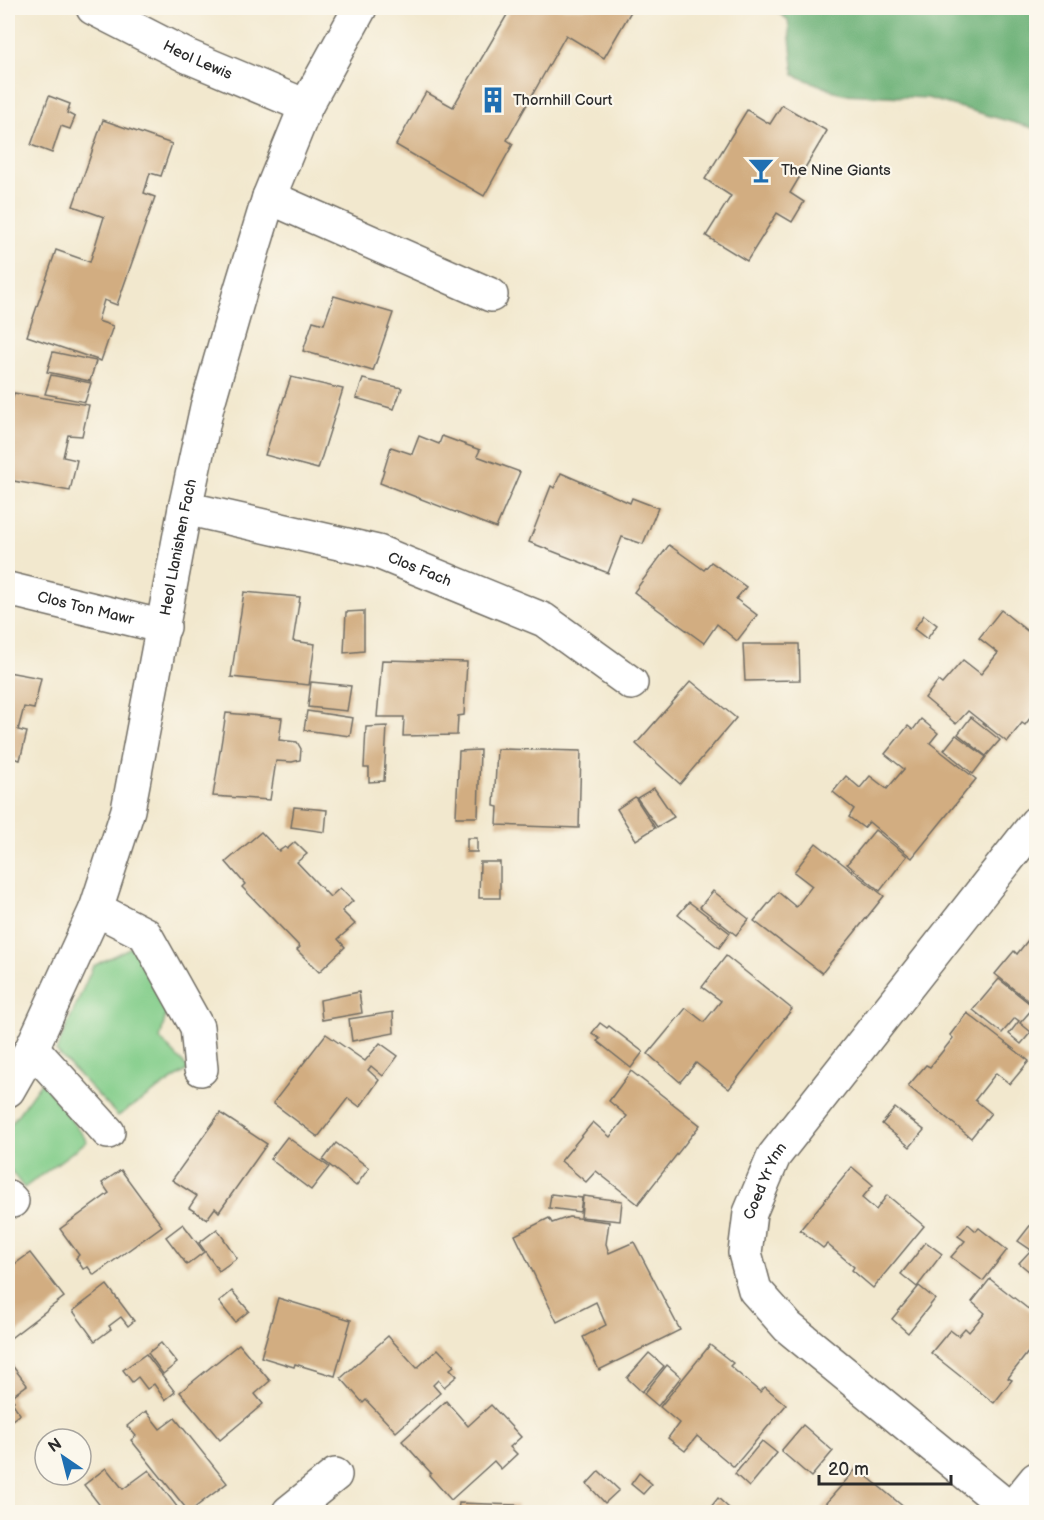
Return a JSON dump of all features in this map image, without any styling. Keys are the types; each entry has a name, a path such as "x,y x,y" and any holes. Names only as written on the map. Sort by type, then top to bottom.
{"street":[{"name":"Heol Lewis","path":"93,8 188,56 306,106"},
{"name":"Heol Llanishen Fach","path":"8,1090 32,1048 96,909 128,810 185,508 207,407 269,197 306,106 360,8"},
{"path":"269,197 491,295"},
{"name":"Clos Fach","path":"185,508 378,552 544,620 631,683"},
{"name":"Clos Ton Mawr","path":"8,589 164,627"},
{"name":"Coed Yr Ynn","path":"1010,1511 788,1327 754,1290 745,1253 750,1214 774,1156 1036,823"},
{"path":"96,909 145,934 197,1027 201,1069"},
{"path":"32,1048 108,1132"},
{"path":"289,1512 335,1475"},
{"path":"1010,1511 1036,1479"}],"green space":[{"path":"772,8 1036,8 1036,129 927,98 842,94 794,75 788,20"},
{"path":"139,943 169,1002 160,1039 189,1069 118,1116 56,1051 93,966"},
{"path":"42,1081 87,1141 24,1188 8,1167 8,1128"}],"building":[{"name":"Thornhill Court","path":"511,8 633,8 604,58 566,35 507,140 513,144 484,196 396,145 426,92 453,107"},
{"path":"49,96 70,104 67,113 75,117 70,129 61,126 52,153 31,145"},
{"path":"782,105 827,131 790,193 804,202 792,222 777,213 747,261 706,236 731,196 705,179 747,110 770,124"},
{"path":"103,120 172,144 161,176 150,173 144,193 155,197 117,305 104,300 98,321 113,326 101,361 27,336 56,250 90,262 104,217 73,206"},
{"path":"334,296 393,313 373,371 303,351 313,321 324,324"},
{"path":"53,352 96,361 90,381 47,372"},
{"path":"51,375 91,383 85,402 45,394"},
{"path":"291,377 343,389 318,469 265,455"},
{"path":"363,379 402,388 394,409 356,398"},
{"path":"14,393 89,405 82,436 68,435 63,457 77,460 70,491 8,480 8,409 10,409"},
{"path":"419,436 439,444 442,436 480,450 477,456 520,472 496,528 380,483 391,447 412,454"},
{"path":"561,473 630,503 632,498 658,508 643,544 622,537 608,573 529,542 551,486 554,488"},
{"path":"669,545 704,570 711,562 746,587 736,599 757,615 737,641 717,624 704,643 634,592"},
{"path":"244,592 300,597 293,641 315,644 309,685 231,677"},
{"path":"1001,610 1036,638 1036,704 1031,711 1034,713 1025,725 1022,723 1007,742 968,711 956,724 925,698 938,681 942,684 963,660 981,674 998,653 979,638"},
{"path":"364,611 364,651 344,653 346,612"},
{"path":"924,615 937,625 927,639 914,629"},
{"path":"743,644 799,644 800,680 745,681"},
{"path":"382,660 467,662 464,715 458,716 457,735 403,736 404,717 377,717"},
{"path":"8,672 41,678 34,709 24,707 18,730 27,732 20,760 8,757"},
{"path":"691,681 736,718 680,784 636,744"},
{"path":"311,682 351,686 347,711 308,707"},
{"path":"307,711 353,718 350,736 304,730"},
{"path":"226,713 282,718 279,740 297,742 301,749 300,760 276,761 270,800 213,796"},
{"path":"971,717 1000,740 986,756 958,734"},
{"path":"921,719 938,733 930,743 976,779 912,858 869,822 864,828 849,817 854,809 833,792 846,776 860,788 870,776 887,789 904,769 885,754 908,726 913,730"},
{"path":"387,726 384,781 369,782 369,768 364,768 366,727"},
{"path":"956,735 986,757 973,774 944,750"},
{"path":"497,749 581,751 579,828 497,825 498,807 494,806"},
{"path":"480,750 478,817 456,817 459,751"},
{"path":"654,788 674,817 657,827 637,798"},
{"path":"635,797 655,828 636,840 617,809"},
{"path":"294,807 327,810 325,832 291,827"},
{"path":"875,830 907,856 880,891 847,864"},
{"path":"261,832 279,851 285,847 287,849 295,842 307,854 297,862 330,897 340,888 353,901 342,911 355,924 338,939 345,947 319,972 297,950 300,947 242,887 245,884 226,862"},
{"path":"467,838 477,838 477,852 467,852"},
{"path":"816,843 884,896 822,973 754,921 778,892 796,907 812,886 794,872"},
{"path":"480,862 500,862 500,898 479,898"},
{"path":"713,891 749,919 736,935 700,907"},
{"path":"689,902 730,933 719,948 678,915"},
{"path":"1036,930 1036,1007 995,974 1014,951 1017,954"},
{"path":"726,956 792,1009 729,1089 696,1063 680,1082 648,1054 686,1008 704,1022 721,1001 702,987"},
{"path":"999,979 1034,1007 1020,1023 1031,1032 1021,1044 1009,1034 1019,1021 1015,1018 1002,1033 973,1010"},
{"path":"359,992 362,1013 322,1020 320,1000"},
{"path":"393,1012 394,1033 352,1041 349,1019"},
{"path":"967,1013 1029,1061 1010,1084 996,1073 975,1100 991,1113 971,1138 908,1086 926,1065 930,1067 953,1038 950,1035"},
{"path":"600,1023 607,1028 609,1026 643,1052 631,1068 597,1041 600,1039 592,1033"},
{"path":"326,1034 365,1061 380,1043 398,1056 383,1076 371,1066 368,1070 379,1080 360,1107 348,1098 318,1137 273,1103"},
{"path":"631,1071 700,1125 638,1204 596,1171 586,1182 561,1161 593,1122 610,1137 627,1116 609,1101"},
{"path":"895,1108 924,1130 910,1147 882,1124"},
{"path":"220,1113 267,1144 219,1212 215,1208 207,1219 189,1208 197,1196 172,1180"},
{"path":"287,1137 329,1167 311,1190 270,1159"},
{"path":"336,1143 369,1168 356,1186 323,1160"},
{"path":"852,1167 873,1185 862,1198 876,1210 887,1195 924,1226 873,1288 852,1270 854,1267 827,1244 823,1248 800,1230"},
{"path":"121,1170 162,1226 94,1275 88,1267 83,1269 76,1258 79,1255 60,1229 109,1193 102,1183"},
{"path":"551,1194 582,1198 580,1212 549,1208"},
{"path":"583,1196 622,1201 620,1221 581,1217"},
{"path":"569,1217 609,1222 606,1244 609,1253 634,1242 680,1330 599,1370 583,1337 606,1325 596,1302 557,1322 515,1235 549,1218 552,1223"},
{"path":"1036,1218 1036,1277 1019,1263 1031,1250 1018,1241"},
{"path":"183,1224 204,1252 187,1265 166,1237"},
{"path":"968,1224 976,1231 979,1228 1007,1250 983,1281 951,1257 965,1241 958,1236"},
{"path":"217,1229 237,1258 219,1271 199,1243"},
{"path":"926,1242 942,1254 917,1287 901,1274"},
{"path":"30,1253 64,1297 8,1340 8,1269"},
{"path":"990,1279 1036,1315 1036,1349 1033,1346 1008,1378 1012,1380 994,1403 931,1353 950,1330 958,1336 965,1328 969,1332 985,1313 972,1302"},
{"path":"107,1285 134,1321 128,1326 121,1317 109,1326 111,1329 95,1341 73,1311"},
{"path":"919,1286 935,1299 908,1333 892,1319"},
{"path":"232,1291 249,1311 235,1322 219,1302"},
{"path":"278,1298 351,1320 335,1376 261,1357"},
{"path":"388,1336 417,1368 438,1349 454,1366 450,1369 457,1376 444,1387 438,1380 433,1385 440,1393 396,1432 366,1400 363,1403 341,1378"},
{"path":"161,1343 177,1363 163,1374 148,1353"},
{"path":"239,1344 270,1381 255,1394 263,1404 220,1440 180,1392"},
{"path":"710,1345 733,1363 730,1366 760,1392 765,1387 786,1405 734,1467 697,1436 685,1451 668,1438 679,1423 660,1407"},
{"path":"649,1353 664,1366 642,1392 627,1378"},
{"path":"146,1354 175,1392 165,1400 154,1384 147,1389 138,1377 132,1382 123,1370"},
{"path":"8,1360 27,1385 11,1397 20,1414 8,1423"},
{"path":"667,1365 681,1377 658,1406 644,1394"},
{"path":"446,1401 468,1426 491,1405 521,1437 510,1447 517,1454 501,1469 494,1461 451,1500 429,1475 431,1473 402,1441"},
{"path":"146,1411 160,1429 175,1418 227,1483 189,1512 131,1440 136,1436 127,1426"},
{"path":"803,1425 833,1451 811,1477 781,1451"},
{"path":"762,1441 777,1453 749,1487 735,1474"},
{"path":"106,1468 123,1489 149,1470 181,1512 105,1512 86,1487 93,1487 93,1478"},
{"path":"857,1468 906,1509 903,1512 818,1512"},
{"path":"599,1471 619,1490 605,1503 587,1484"},
{"path":"639,1473 652,1484 643,1494 631,1484"},
{"path":"718,1498 729,1508 726,1512 716,1512 710,1508"},
{"path":"459,1503 517,1505 516,1512 458,1512"}],"place":[{"name":"Thornhill Court","path":"493,100"},
{"name":"The Nine Giants","path":"761,170"}]}
